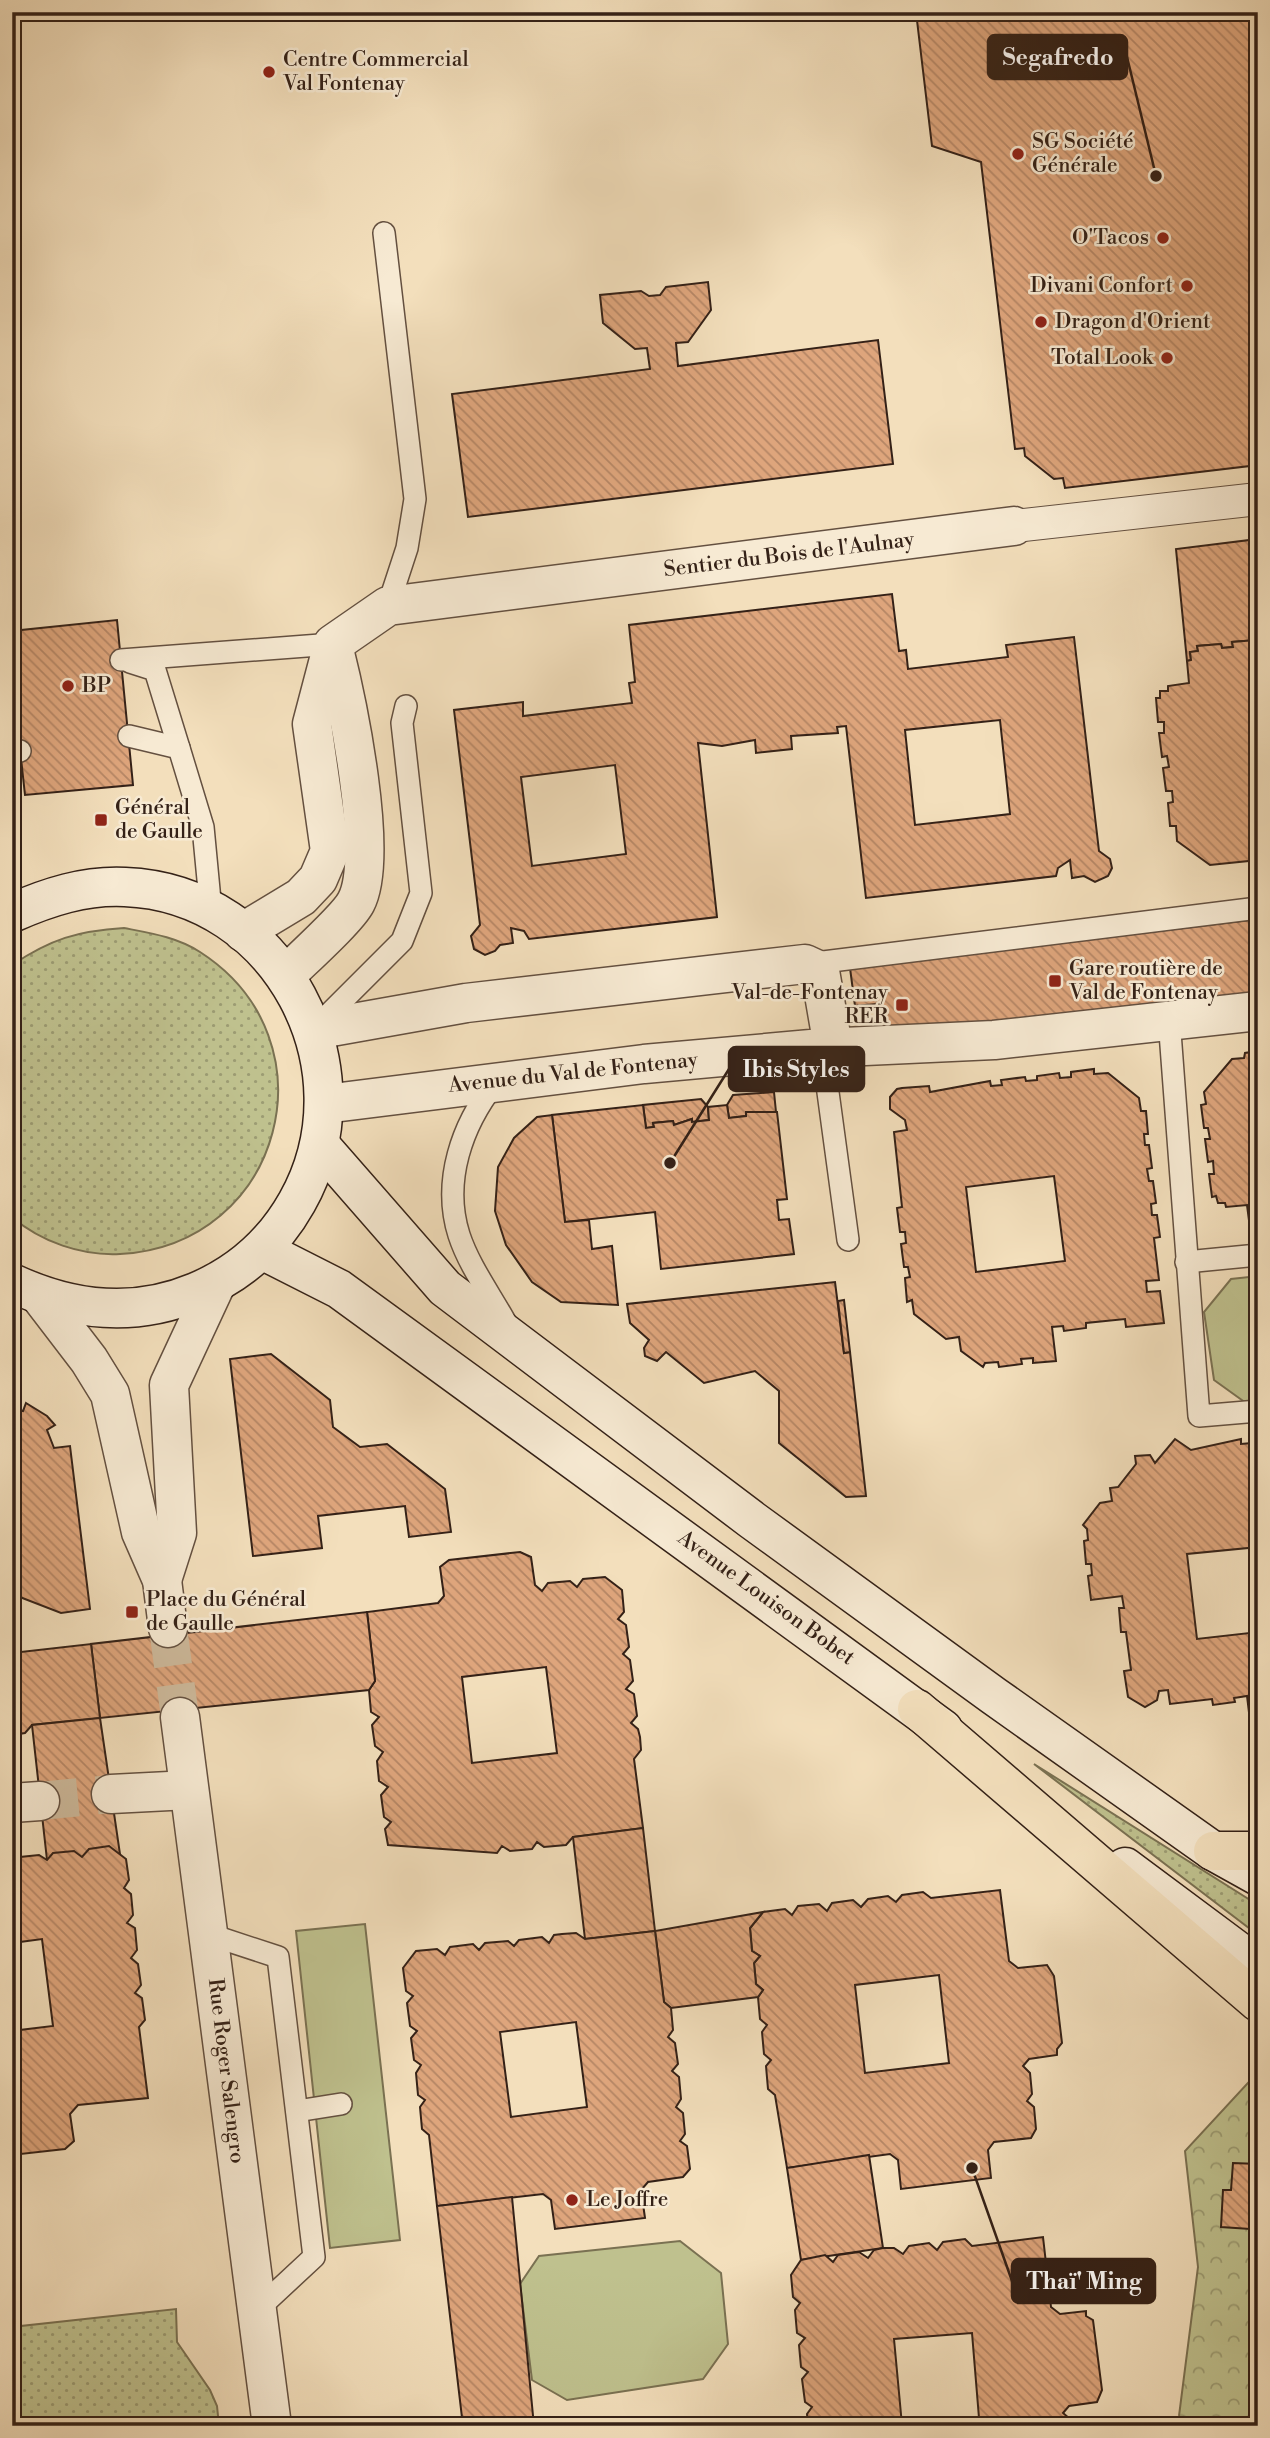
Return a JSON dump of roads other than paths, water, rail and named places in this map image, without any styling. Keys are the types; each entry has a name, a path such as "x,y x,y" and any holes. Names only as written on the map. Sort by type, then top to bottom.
{"highway":[{"path":"917,1709 1258,2002"},
{"path":"1213,1851 1258,1851"}],"street":[{"name":"Sentier du Bois de l'Aulnay","path":"333,644 388,606 1014,526 1258,499"},
{"path":"243,932 301,897 318,879 330,851 312,724 333,644"},
{"path":"286,975 356,902 367,862 349,711 333,644"},
{"path":"12,913 48,897 96,888 125,887 155,891 211,911 243,932 286,975 314,1030 323,1066 325,1104 320,1145 301,1196 288,1219 262,1250 216,1284 174,1301 129,1309 85,1307 26,1289"},
{"path":"314,1030 466,1003 805,964 814,966 822,978 831,1035 831,1041 822,1048"},
{"name":"Avenue du Val de Fontenay","path":"325,1104 644,1063 822,1048 994,1040 1258,1011"},
{"path":"320,1145 445,1288 518,1345 994,1696 1213,1851 1258,1876"},
{"name":"Avenue Louison Bobet","path":"262,1250 339,1289 917,1709 1258,1966"},
{"path":"162,1580 177,1532 169,1385 216,1284"},
{"path":"26,1289 89,1360 110,1394 141,1532 162,1580 168,1628"},
{"name":"Rue Roger Salengro","path":"180,1717 272,2426"},
{"path":"111,1794 189,1790"}],"lane":[{"path":"384,233 415,499 407,548 388,606"},
{"path":"211,911 202,827 155,670 121,660 333,644"},
{"path":"314,1030 402,941 421,893 402,723 406,706"},
{"path":"129,736 179,748"},
{"path":"805,964 1258,908"},
{"path":"1169,1019 1199,1416 1258,1411"},
{"path":"822,1048 848,1240"},
{"path":"497,1081 465,1131 453,1181 454,1207 459,1236 518,1345"},
{"path":"1186,1262 1258,1255"},
{"path":"208,1934 278,1957 314,2257 257,2310"},
{"path":"298,2111 341,2104"}],"tunnel":[{"path":"168,1628 180,1717"},
{"path":"40,1801 111,1794"}],"place":[{"name":"Centre Commercial Val Fontenay","path":"269,72"},
{"name":"SG Société Générale","path":"1018,154"},
{"name":"Segafredo","path":"1156,176"},
{"name":"O'Tacos","path":"1163,238"},
{"name":"Divani Confort","path":"1187,286"},
{"name":"Dragon d'Orient","path":"1041,322"},
{"name":"Total Look","path":"1167,358"},
{"name":"BP","path":"68,686"},
{"name":"Général de Gaulle","path":"101,820"},
{"name":"Gare routière de Val de Fontenay","path":"1055,981"},
{"name":"Val-de-Fontenay RER","path":"902,1005"},
{"name":"Ibis Styles","path":"670,1163"},
{"name":"Place du Général de Gaulle","path":"132,1612"},
{"name":"Thaï' Ming","path":"972,2168"},
{"name":"Le Joffre","path":"572,2200"}]}
